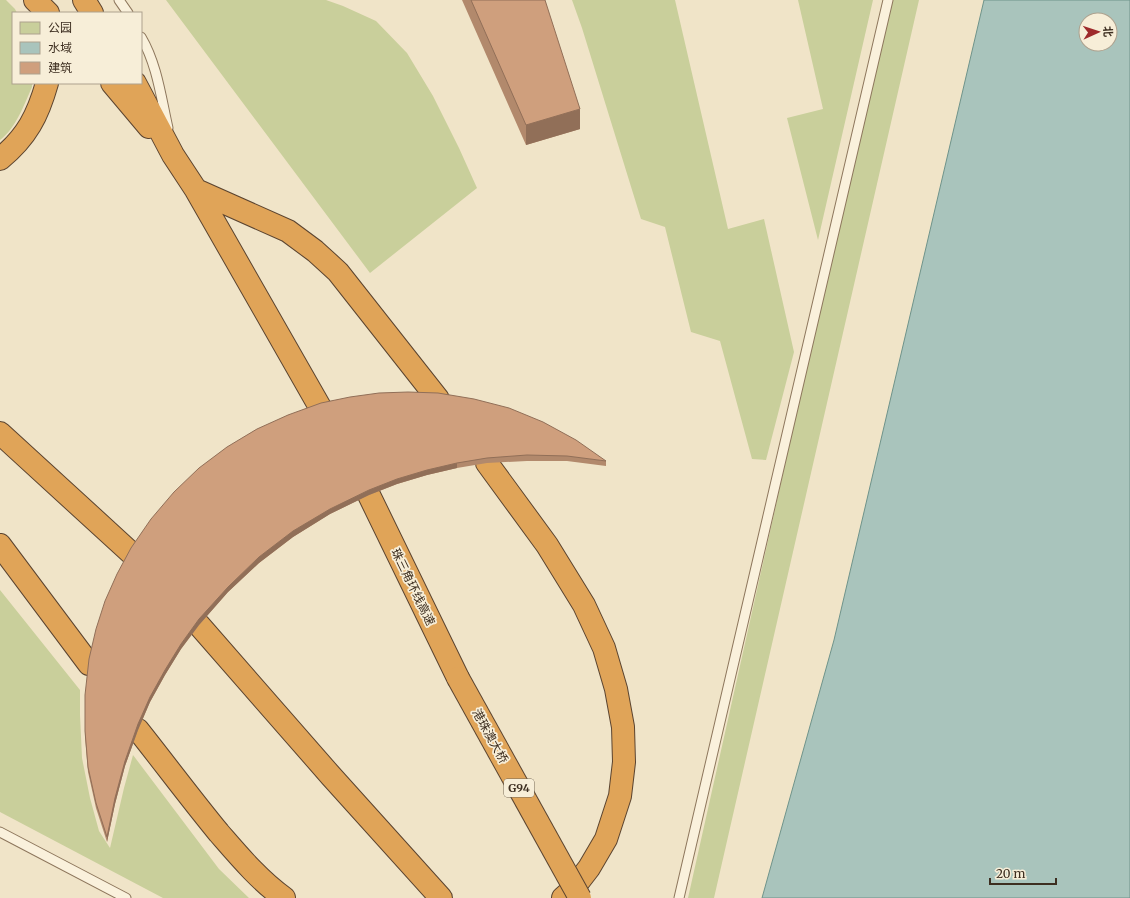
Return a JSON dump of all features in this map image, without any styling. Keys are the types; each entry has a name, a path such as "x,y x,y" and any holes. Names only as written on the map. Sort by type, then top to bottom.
{"highway":[{"path":"30,0 36,12"},
{"path":"35,0 47,12"},
{"path":"84,0 91,12"},
{"path":"0,159 8,153 22,137 34,120 42,102 47,84"},
{"path":"113,84 174,155"},
{"path":"136,84 174,155 196,190 321,409"},
{"path":"196,190 288,231 315,251 338,272 438,399"},
{"path":"0,433 131,553"},
{"path":"487,463 547,545 584,605 604,648 616,689 623,734 624,762 620,796 606,839 589,868 572,890 563,898"},
{"name":"珠三角环线高速","path":"368,495 458,678"},
{"path":"0,545 89,664"},
{"path":"199,625 331,776 441,898"},
{"name":"港珠澳大桥","path":"458,678 580,898"},
{"path":"138,730 201,811 240,857 273,890 284,898"}],"lane":[{"path":"119,0 127,12"},
{"path":"679,898 888,0"},
{"path":"142,39 150,56 156,75 174,155"},
{"path":"0,832 126,898"}],"green space":[{"path":"0,0 6,0 16,12 12,12 12,84 32,84 32,87 23,109 15,123 0,140"},
{"path":"166,0 326,0 376,21 407,53 433,96 477,188 370,273"},
{"path":"572,0 675,0 728,229 764,219 794,352 766,460 752,459 720,341 691,332 665,227 641,219"},
{"path":"798,0 873,0 818,240 787,118 823,109"},
{"path":"889,0 919,0 714,898 688,898"},
{"path":"0,590 80,690 82,758 90,798 99,831 110,848 133,755 219,869 249,898 163,898 0,812"}],"water":[{"path":"984,0 1130,0 1130,898 762,898 834,640"}],"building":[{"path":"471,0 545,0 580,109 526,125"},
{"path":"379,393 438,393 474,399 509,408 543,422 576,440 606,461 567,456 527,455 487,458 457,463 397,479 369,490 330,509 293,531 259,557 228,587 199,619 165,670 150,697 138,724 125,761 115,798 107,837 96,803 88,767 85,731 85,695 89,659 96,629 105,601 131,548 151,519 174,492 199,468 227,447 257,429 288,415 321,403"}]}
